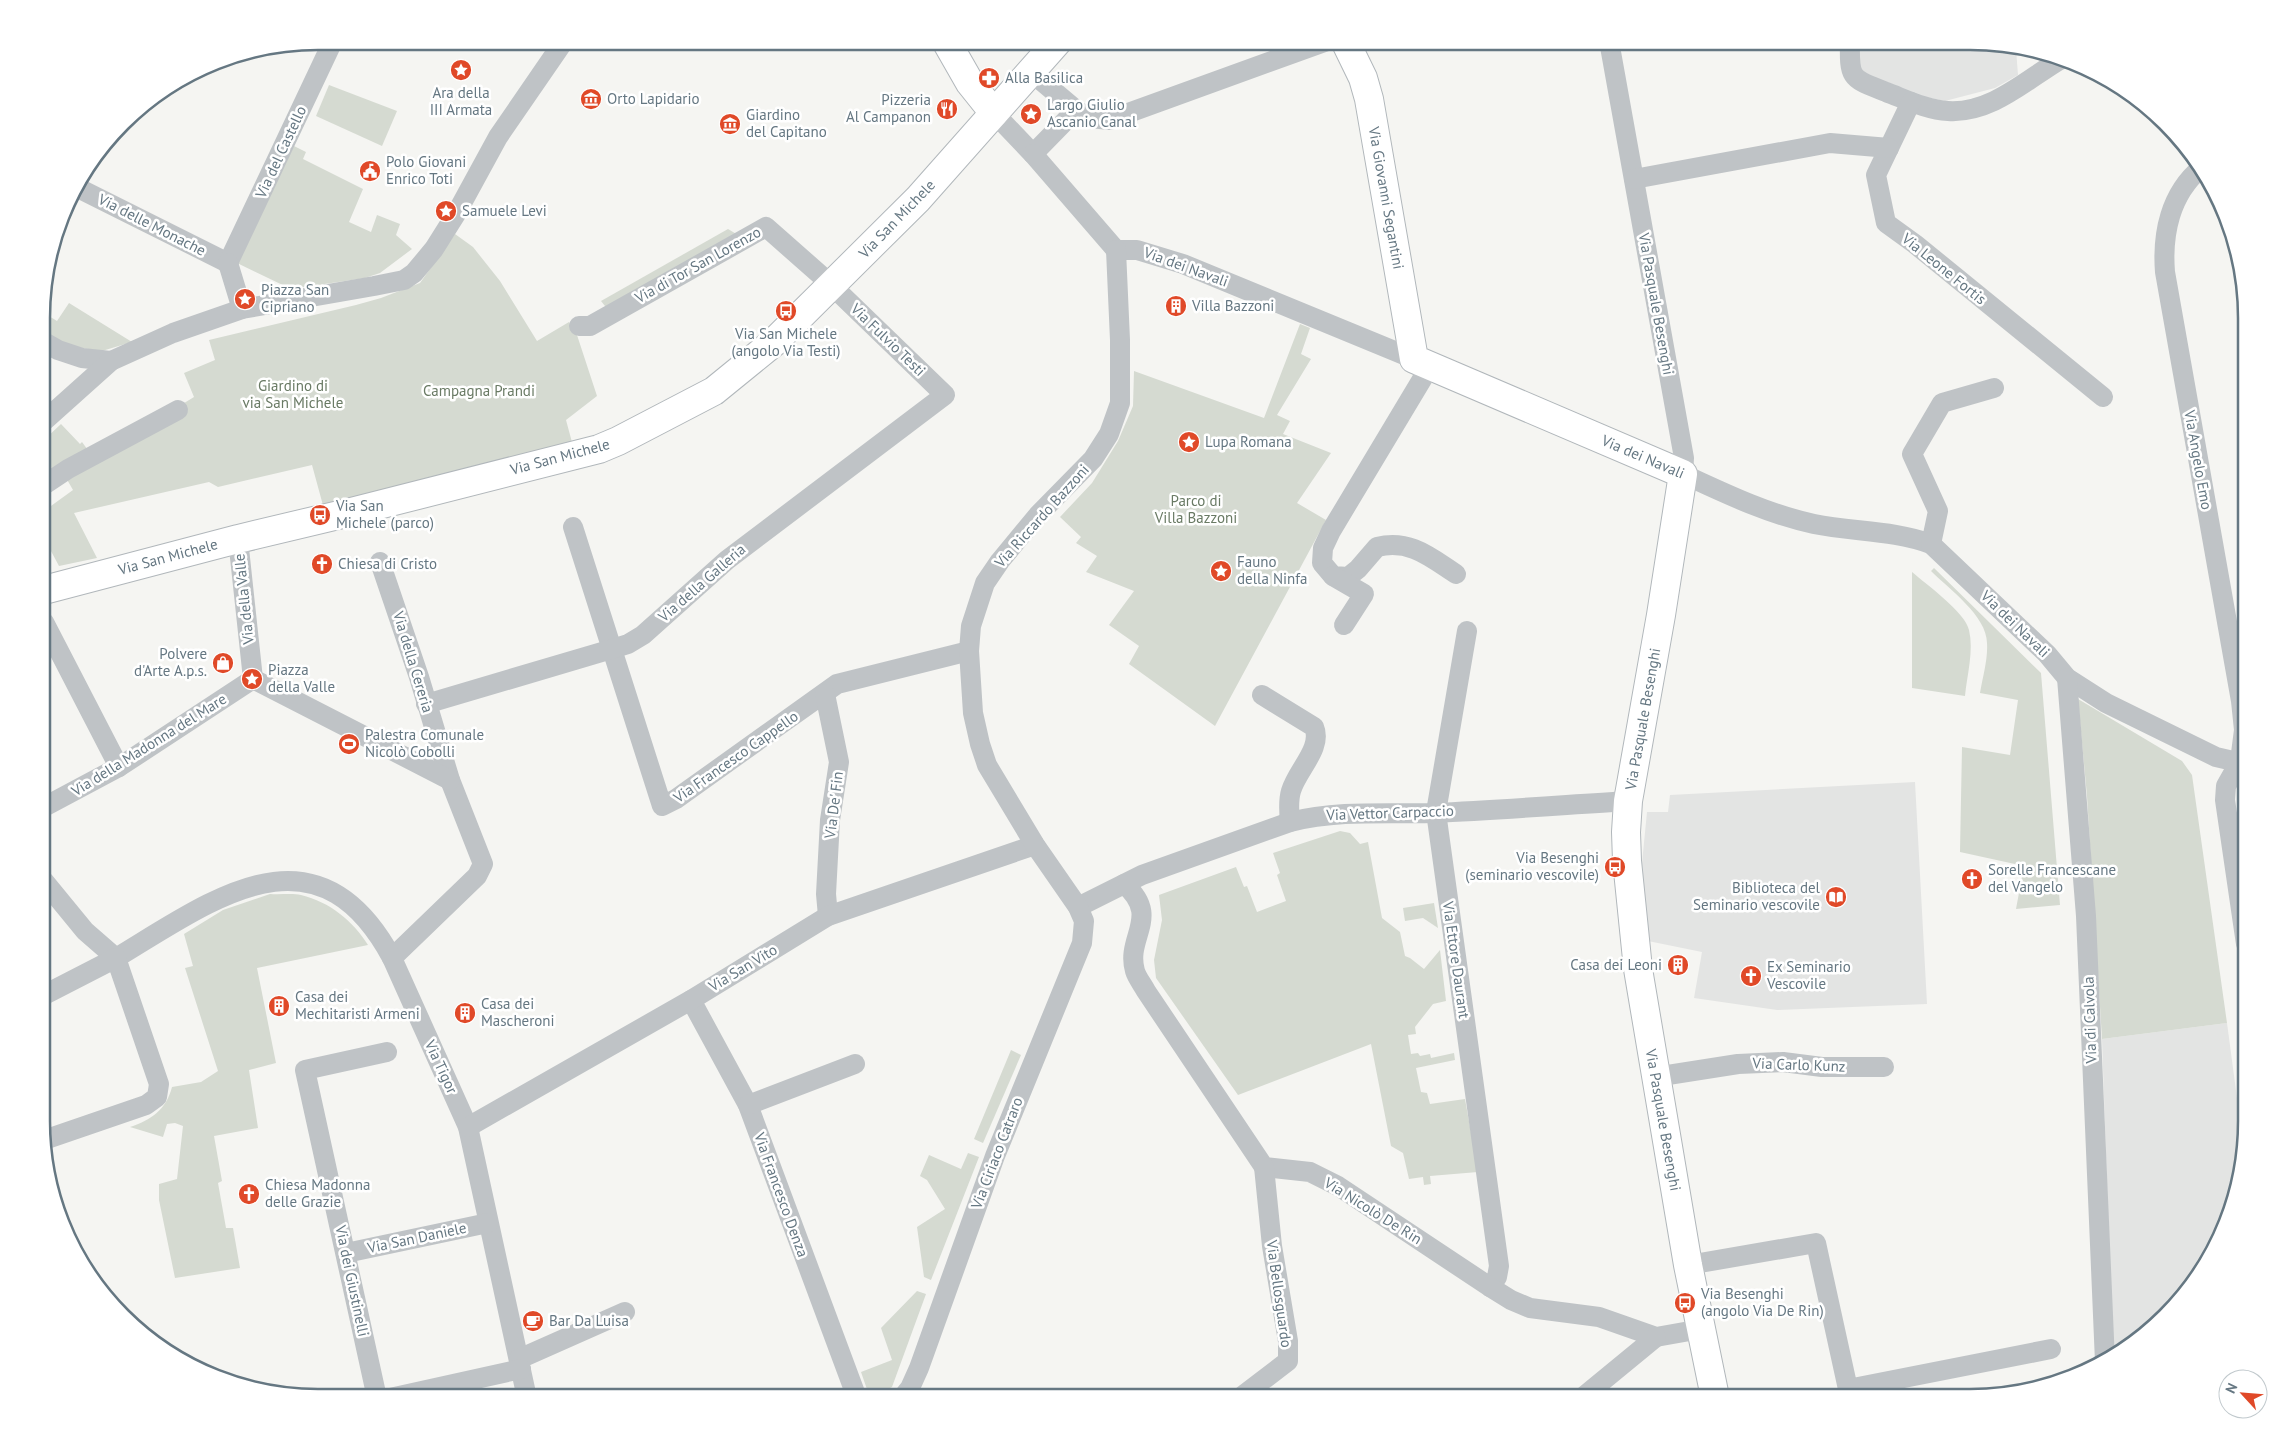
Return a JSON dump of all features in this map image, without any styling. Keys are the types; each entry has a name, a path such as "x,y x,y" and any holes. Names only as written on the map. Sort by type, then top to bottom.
{"street":[{"name":"Via del Castello","path":"228,263 330,50"},
{"path":"50,410 111,362 173,333 242,308 404,280 414,273 434,249 456,214 498,137 558,50"},
{"path":"951,50 970,83 994,113 1116,250"},
{"name":"Via San Michele","path":"50,588 238,538 343,514 599,449 714,391 773,343 918,199 1050,50"},
{"path":"1031,72 1076,110 1091,118 1109,120 1302,50"},
{"name":"Via Giovanni Segantini","path":"1349,50 1363,78 1369,99 1422,363"},
{"name":"Via Pasquale Besenghi","path":"1611,50 1684,458 1661,615 1628,801 1627,862 1638,969 1655,1077 1688,1265 1713,1389"},
{"path":"1850,50 1850,71 1858,81 1912,102 1948,111 1961,111 1988,103 2008,94 2055,64"},
{"name":"Via Leone Fortis","path":"1912,102 1876,175 1886,223 1922,250 2103,398"},
{"path":"1032,154 1076,110"},
{"path":"1634,179 1830,143 1889,148"},
{"name":"Via Angelo Emo","path":"2196,174 2179,194 2170,214 2163,247 2164,264 2238,684"},
{"name":"Via delle Monache","path":"83,190 228,263"},
{"name":"Via di Tor San Lorenzo","path":"579,326 590,326 766,227 831,285"},
{"name":"Via dei Navali","path":"1116,250 1137,250 1183,264 1683,474 1752,506 1817,525 1910,536 1931,544 2047,654 2067,678 2106,702 2216,757 2238,762"},
{"name":"Via Riccardo Bazzoni","path":"1078,907 1035,845 987,765 973,713 969,651 971,626 985,583 1000,561 1038,515 1093,460 1109,434 1120,403 1120,340 1116,250"},
{"path":"228,263 242,308"},
{"name":"Via Fulvio Testi","path":"831,285 945,395"},
{"path":"50,345 82,358 111,362"},
{"path":"1344,625 1364,594 1333,576 1322,563 1321,554 1327,539 1422,363"},
{"path":"1931,544 1938,511 1912,454 1942,402 1994,388"},
{"name":"Via della Galleria","path":"426,704 628,644 643,635 727,560 945,395"},
{"path":"50,481 68,469 178,410"},
{"name":"Via Francesco Cappello","path":"573,527 662,806 676,799 837,684 969,651"},
{"name":"Via della Valle","path":"238,538 253,679"},
{"path":"1333,576 1343,578 1353,575 1377,547 1386,544 1410,546 1456,574"},
{"name":"Via della Cereria","path":"380,562 419,677 450,780 483,864 477,876 392,958"},
{"name":"Via Ettore Daurant","path":"1467,631 1436,812 1500,1266 1497,1277 1490,1287"},
{"path":"50,634 119,767"},
{"name":"Via di Calvola","path":"2067,678 2086,916 2105,1353"},
{"path":"253,679 450,780"},
{"name":"Via della Madonna del Mare","path":"50,804 119,767 253,679"},
{"name":"Via De' Fin","path":"825,694 839,762 830,820 826,894 828,916"},
{"path":"1262,695 1314,726 1318,735 1314,747 1290,791 1290,822"},
{"path":"2238,770 2226,786 2224,800 2238,892"},
{"name":"Via Vettor Carpaccio","path":"1078,907 1142,875 1290,822 1335,814 1436,812 1628,801"},
{"name":"Via San Vito","path":"468,1127 691,1000 828,916 1035,845"},
{"name":"Via Tigor","path":"50,992 116,958 217,899 247,888 273,880 312,883 338,895 366,920 392,958 468,1127 525,1389"},
{"path":"1124,884 1135,894 1141,905 1141,927 1134,956 1135,971 1146,992 1264,1167"},
{"path":"50,888 86,931 116,958 159,1084 157,1097 146,1105 51,1138"},
{"name":"Via Ciriaco Catraro","path":"909,1389 919,1368 995,1156 1082,943 1084,921 1078,907"},
{"name":"Via Francesco Denza","path":"691,1000 748,1105 854,1389"},
{"name":"Via dei Giustinelli","path":"375,1389 305,1070 387,1052"},
{"name":"Via Carlo Kunz","path":"1655,1077 1738,1064 1784,1062 1822,1067 1884,1067"},
{"path":"748,1105 855,1064"},
{"name":"Via Nicolò De Rin","path":"1264,1167 1310,1172 1338,1186 1511,1300 1530,1308 1599,1317 1635,1328 1656,1337"},
{"name":"Via Bellosguardo","path":"1251,1389 1288,1361 1288,1341 1272,1246 1264,1167"},
{"name":"Via San Daniele","path":"346,1253 488,1223"},
{"path":"1688,1265 1816,1243 1848,1389 2050,1349"},
{"path":"424,1389 520,1364 625,1312"},
{"path":"1592,1389 1656,1337 1701,1329"}],"shaded area":[{"path":"1859,50 1970,50 2005,52 2016,54 2018,75 1995,88 1945,101 1906,93 1859,71 1856,57"},
{"path":"1915,782 1927,1004 1777,1010 1694,998 1702,952 1648,941 1642,863 1647,812 1668,812 1670,795"},
{"path":"2227,1023 2238,1106 2236,1156 2233,1173 2224,1207 2210,1240 2193,1270 2172,1298 2147,1323 2113,1348 2102,1039"}],"green space":[{"path":"329,85 397,111 382,146 316,116"},
{"path":"294,146 306,152 303,159 363,189 349,222 371,232 377,215 400,224 396,235 412,249 380,273 365,278 291,289 237,263"},
{"path":"728,229 738,235 609,311 601,301"},
{"path":"455,234 473,247 500,281 537,341 569,322 577,335 597,396 566,420 573,446 324,509 312,465 218,487 209,482 74,513 97,558 59,566 50,549 50,507 73,490 65,476 194,397 184,373 215,360 209,340 356,305 381,298 420,283"},
{"path":"69,303 132,342 102,351 68,346 50,336 50,317 57,321"},
{"name":"Parco di Villa Bazzoni","path":"1300,324 1310,328 1301,354 1311,359 1277,415 1290,421 1283,434 1331,453 1297,503 1326,520 1215,726 1129,664 1139,646 1109,625 1134,591 1086,572 1097,556 1076,543 1081,537 1060,517 1092,483 1118,441 1133,406 1134,371 1264,418"},
{"path":"61,424 80,444 82,442 90,453 50,477 50,434"},
{"path":"1934,568 2041,673 2060,905 2016,909 2024,866 1960,852 1962,747 2010,755 2018,700 1980,693 1987,655 1985,633 1974,613 1931,571"},
{"path":"1912,572 1961,615 1969,630 1971,646 1970,663 1965,696 1912,688"},
{"path":"2078,699 2182,761 2192,775 2227,1023 2102,1039 2087,796"},
{"path":"1340,831 1350,833 1360,844 1368,842 1382,918 1400,932 1405,956 1424,969 1440,950 1446,1001 1433,1004 1415,1027 1416,1034 1408,1035 1411,1054 1418,1053 1420,1056 1430,1054 1431,1058 1454,1053 1455,1060 1416,1068 1421,1092 1427,1093 1430,1104 1465,1099 1478,1172 1430,1176 1431,1184 1424,1185 1423,1177 1409,1179 1403,1153 1391,1146 1371,1044 1238,1095 1156,978 1154,960 1162,920 1159,895 1236,867 1244,887 1247,886 1257,912 1286,901 1277,875 1280,873 1273,853"},
{"path":"270,894 297,894 322,902 348,920 368,945 257,968 276,1063 249,1070 258,1128 214,1136 222,1181 218,1183 226,1228 233,1228 240,1268 175,1278 159,1200 159,1184 177,1179 183,1126 175,1123 167,1124 163,1137 130,1127 145,1121 157,1113 166,1102 172,1087 201,1082 218,1071 185,968 193,966 184,934 223,910"},
{"path":"1434,903 1438,928 1423,918 1405,921 1403,908"},
{"path":"1011,1050 1021,1055 983,1143 974,1139"},
{"path":"968,1153 979,1157 931,1280 924,1277 917,1227 945,1209 927,1180 920,1176 929,1155 961,1169"},
{"path":"917,1291 926,1294 892,1387 888,1389 867,1389 861,1372 892,1360 881,1328"}],"place":[{"name":"Ara della III Armata","path":"461,70"},
{"name":"Alla Basilica","path":"989,78"},
{"name":"Orto Lapidario","path":"591,99"},
{"name":"Pizzeria Al Campanon","path":"947,109"},
{"name":"Largo Giulio Ascanio Canal","path":"1031,114"},
{"name":"Giardino del Capitano","path":"730,124"},
{"name":"Polo Giovani Enrico Toti","path":"370,171"},
{"name":"Samuele Levi","path":"446,211"},
{"name":"Piazza San Cipriano","path":"245,299"},
{"name":"Villa Bazzoni","path":"1176,306"},
{"name":"Via San Michele (angolo Via Testi)","path":"786,311"},
{"name":"Lupa Romana","path":"1189,442"},
{"name":"Via San Michele (parco)","path":"320,515"},
{"name":"Chiesa di Cristo","path":"322,564"},
{"name":"Fauno della Ninfa","path":"1221,571"},
{"name":"Polvere d'Arte A.p.s.","path":"223,663"},
{"name":"Piazza della Valle","path":"252,679"},
{"name":"Palestra Comunale Nicolò Cobolli","path":"349,744"},
{"name":"Via Besenghi (seminario vescovile)","path":"1615,867"},
{"name":"Sorelle Francescane del Vangelo","path":"1972,879"},
{"name":"Biblioteca del Seminario vescovile","path":"1836,897"},
{"name":"Casa dei Leoni","path":"1678,965"},
{"name":"Ex Seminario Vescovile","path":"1751,976"},
{"name":"Casa dei Mechitaristi Armeni","path":"279,1006"},
{"name":"Casa dei Mascheroni","path":"465,1013"},
{"name":"Chiesa Madonna delle Grazie","path":"249,1194"},
{"name":"Via Besenghi (angolo Via De Rin)","path":"1685,1303"},
{"name":"Bar Da Luisa","path":"533,1321"}],"park label":[{"name":"Campagna Prandi","path":"479,391"},
{"name":"Giardino di via San Michele","path":"293,394"}]}
